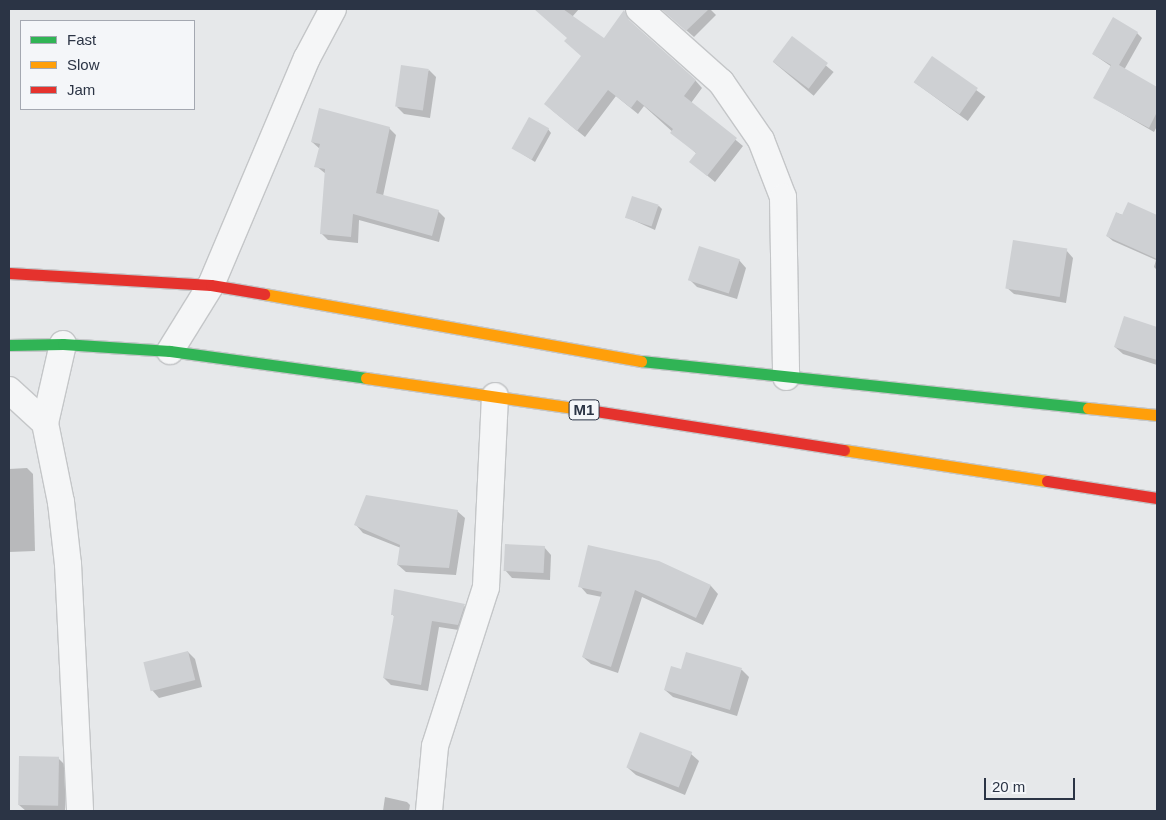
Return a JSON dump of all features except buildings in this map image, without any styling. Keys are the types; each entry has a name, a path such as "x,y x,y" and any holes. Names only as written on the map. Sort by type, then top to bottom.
{"main road":[{"path":"9,272 211,285 643,361 1157,415"},
{"name":"M1","path":"9,345 63,344 170,351 495,396 1157,498"}],"street":[{"path":"170,351 211,285 308,58 333,9"},
{"path":"639,9 721,82 761,140 783,197 786,377"},
{"path":"63,344 45,423 61,502 68,564 80,811"},
{"path":"9,390 45,423"},
{"path":"429,811 435,746 486,587 495,396"}],"traffic: fast":[{"path":"9,345 63,344 170,351 366,378"},
{"path":"641,361 1088,408"}],"traffic: slow":[{"path":"264,294 641,361"},
{"path":"366,378 595,411"},
{"path":"1088,408 1157,415"},
{"path":"844,450 1047,481"}],"traffic: jam":[{"path":"9,273 211,285 264,294"},
{"path":"595,411 844,450"},
{"path":"1047,481 1157,498"}]}
